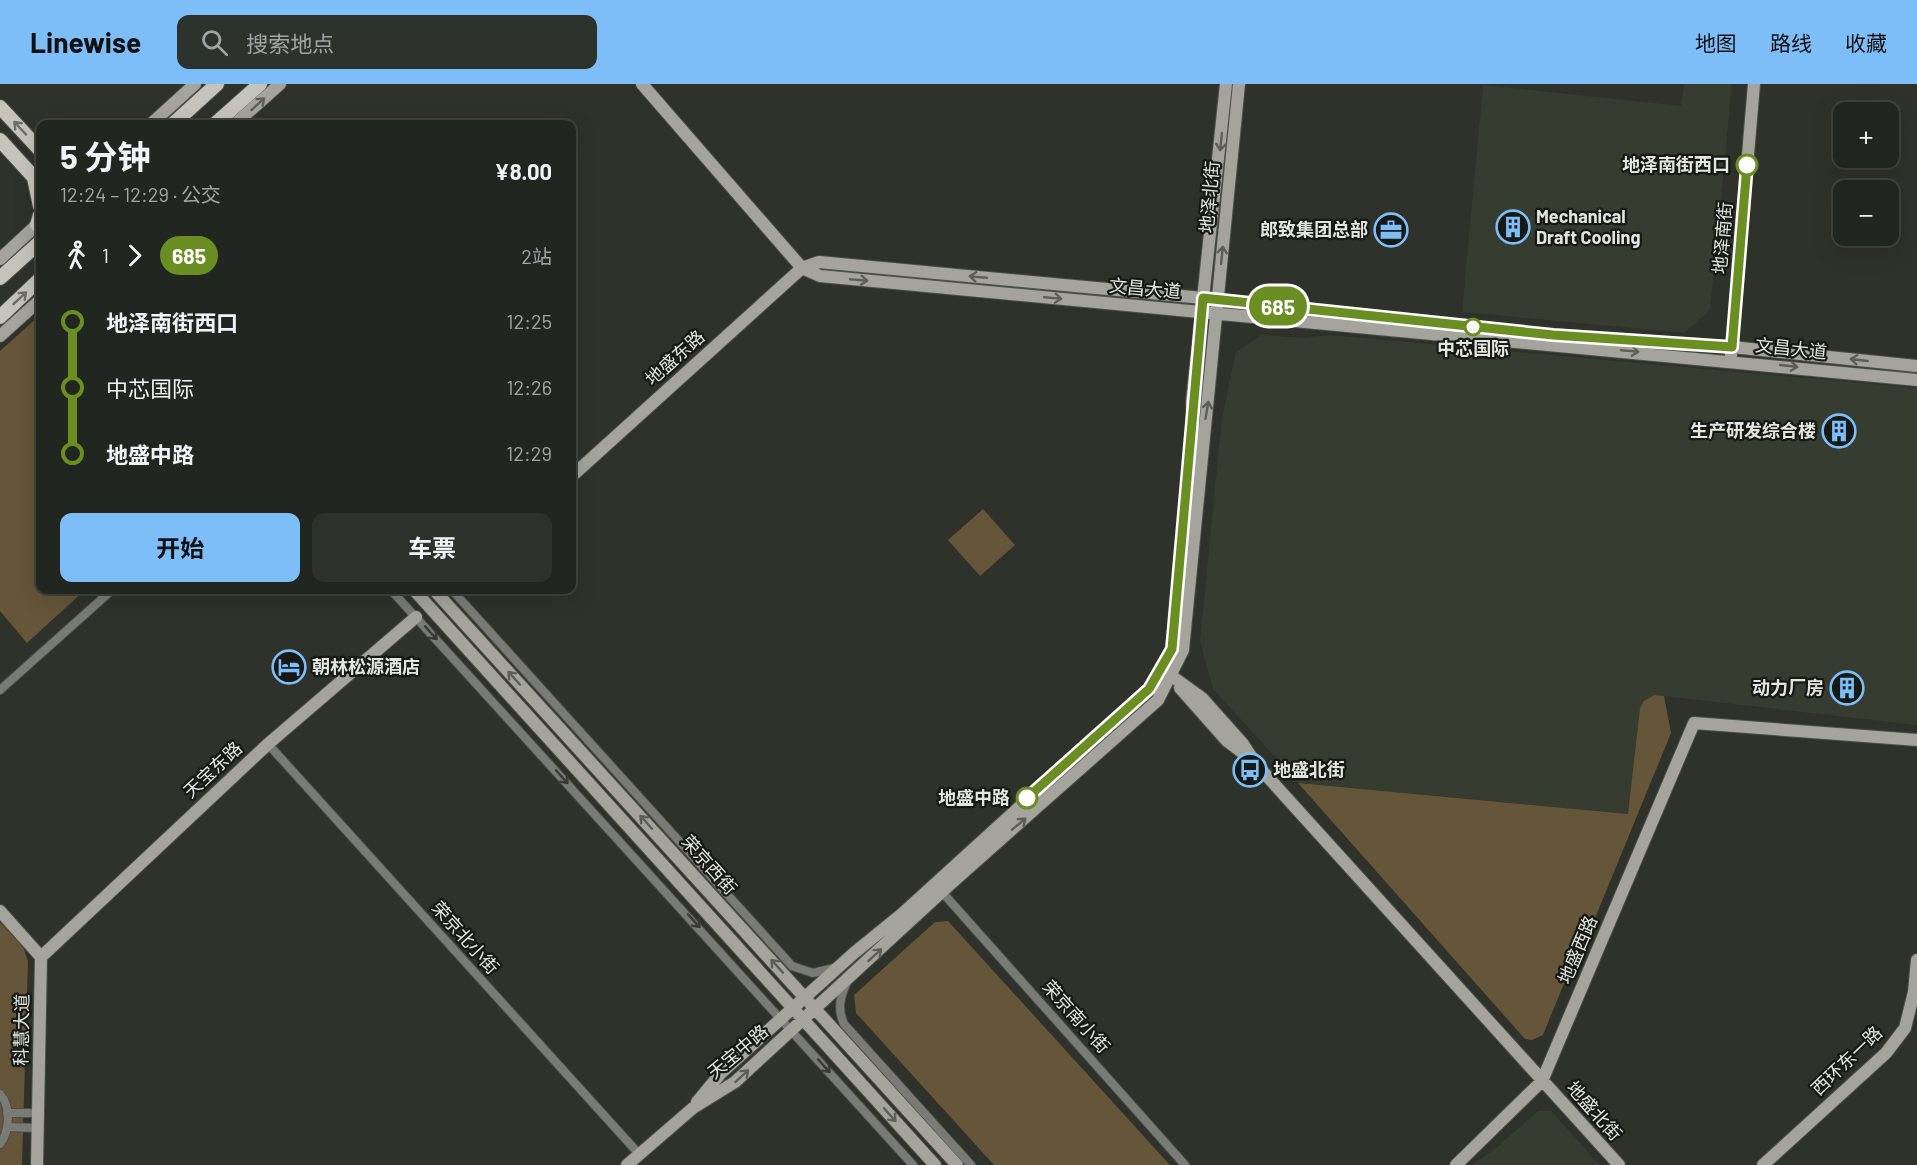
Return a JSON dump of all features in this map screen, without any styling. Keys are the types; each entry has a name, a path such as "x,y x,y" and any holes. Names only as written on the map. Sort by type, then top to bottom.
{"main road":[{"path":"220,120 260,84"},
{"path":"177,120 214,87"},
{"path":"0,106 36,146"},
{"path":"0,140 36,180"},
{"path":"0,278 36,246"},
{"path":"2,328 36,284"}],"street":[{"path":"155,120 195,84"},
{"path":"240,120 280,84"},
{"path":"642,84 802,268"},
{"name":"地泽北街","path":"1202,312 1226,84"},
{"name":"地泽北街","path":"1216,314 1239,84"},
{"name":"地泽南街","path":"1731,360 1754,84"},
{"path":"174,103 214,87"},
{"path":"0,259 36,224"},
{"name":"文昌大道","path":"802,268 819,262 1203,298 1553,335 1732,347 1917,366"},
{"name":"文昌大道","path":"802,268 820,276 1731,360 1917,380"},
{"name":"地盛东路","path":"576,472 802,268"},
{"path":"2,328 36,303"},
{"path":"815,1007 848,980 942,892 1158,700 1172,649 1202,312"},
{"path":"805,997 902,914 1149,689 1182,650 1216,314"},
{"path":"0,690 108,594"},
{"path":"395,594 913,1165"},
{"name":"荣京西街","path":"418,594 935,1165"},
{"name":"荣京西街","path":"438,594 957,1165"},
{"path":"456,594 792,966 813,973 838,967"},
{"name":"天宝东路","path":"41,957 268,744 416,616"},
{"name":"地盛北街","path":"1165,672 1227,741 1252,760 1619,1165"},
{"name":"地盛西路","path":"1456,1165 1542,1081 1694,723 1917,740"},
{"name":"荣京北小街","path":"268,744 639,1154"},
{"name":"荣京南小街","path":"942,892 1185,1165"},
{"path":"0,911 41,957"},
{"name":"科慧大道","path":"36,1165 41,957"},
{"name":"西环东一路","path":"1763,1165 1886,1053 1905,1028 1914,992 1917,960"},
{"path":"848,980 840,997 839,1008 844,1024 971,1165"},
{"name":"天宝中路","path":"693,1108 721,1073 805,997"},
{"name":"天宝中路","path":"627,1165 693,1108 735,1082 815,1007"},
{"path":"0,1094 6,1102 7,1113 6,1135 0,1144"},
{"path":"7,1113 38,1113"},
{"path":"7,1127 38,1128"}],"shaded area":[{"path":"1684,84 1732,84 1710,310 1684,333 1462,312 1483,85 1681,106"},
{"path":"36,319 36,594 81,594 27,643 0,611 0,351"},
{"name":"中芯国际","path":"1262,335 1305,338 1330,335 1917,388 1917,725 1654,695 1644,701 1640,708 1629,814 1299,783 1213,689 1200,641 1222,417 1236,352"},
{"path":"983,509 1015,545 980,576 948,540"},
{"path":"1654,695 1664,696 1671,733 1577,962 1565,981 1543,1035 1532,1040 1525,1039 1298,783 1628,814 1640,708 1644,701"},
{"path":"948,921 1170,1165 994,1165 856,1013 854,995 935,922"},
{"path":"0,922 23,947 28,961 22,1165 0,1165"},
{"path":"1538,1111 1551,1111 1600,1165 1472,1165 1495,1149"}],"bus line":[{"name":"685","path":"1027,798 1149,689 1172,649 1193,435 1192,401 1203,298 1553,335 1732,347 1747,165"}],"place":[{"name":"地泽南街西口","path":"1747,165"},
{"name":"Mechanical Draft Cooling","path":"1513,227"},
{"name":"郎致集团总部","path":"1391,230"},
{"name":"中芯国际","path":"1473,327"},
{"name":"生产研发综合楼","path":"1839,431"},
{"name":"朝林松源酒店","path":"289,667"},
{"name":"动力厂房","path":"1847,688"},
{"name":"地盛北街","path":"1250,770"},
{"name":"地盛中路","path":"1027,798"}]}
